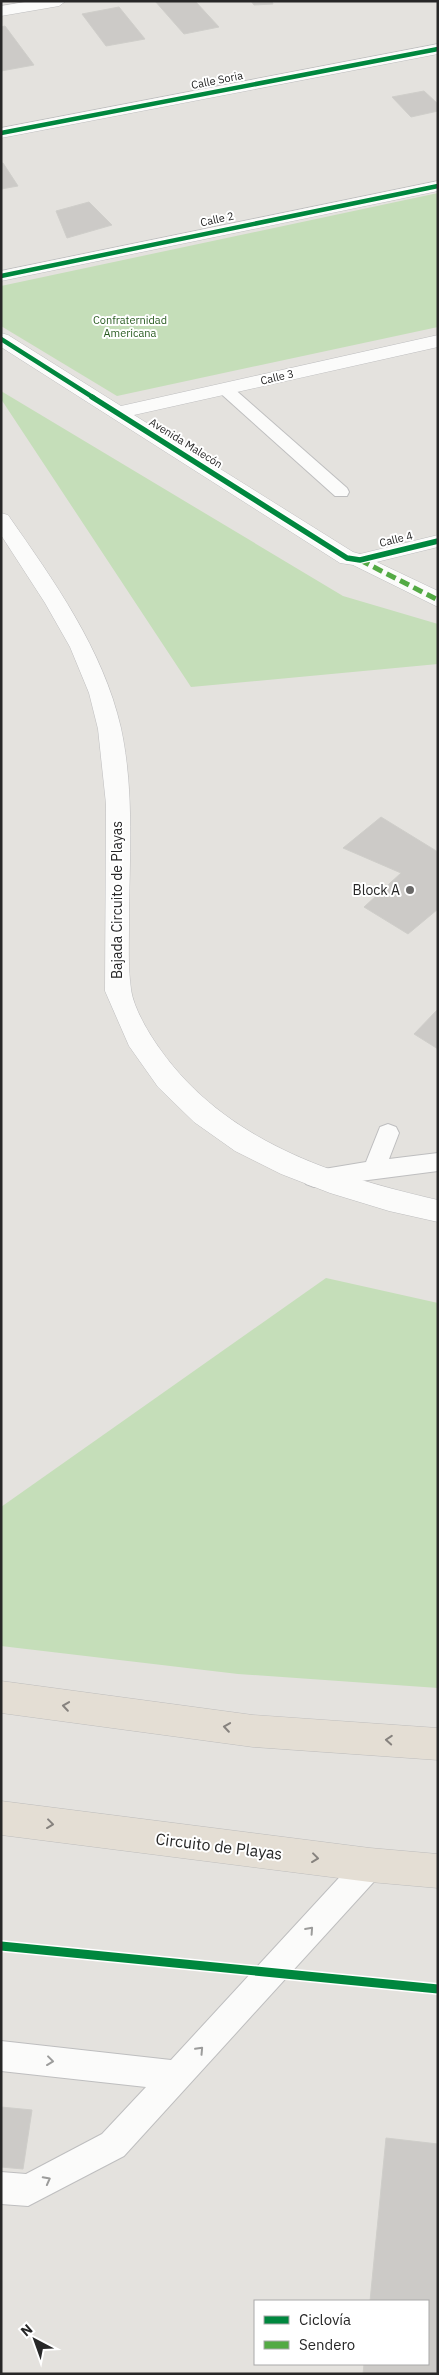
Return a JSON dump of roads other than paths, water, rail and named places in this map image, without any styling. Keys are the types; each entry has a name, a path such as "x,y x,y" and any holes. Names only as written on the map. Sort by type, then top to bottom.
{"highway":[{"path":"1,1697 253,1731 438,1744"},
{"name":"Circuito de Playas","path":"1,1818 370,1865 438,1871"}],"street":[{"path":"1,11 59,1"},
{"name":"Calle Soria","path":"1,133 438,49"},
{"name":"Calle 2","path":"1,276 438,186"},
{"name":"Avenida Malecón","path":"1,339 346,558 360,560 438,600"},
{"name":"Calle 3","path":"117,413 438,341"},
{"name":"Bajada Circuito de Playas","path":"1,519 78,643 100,692 108,721 113,751 117,804 118,991 123,1010 137,1040 154,1066 175,1090 203,1115 242,1140 313,1178 395,1203 438,1211"},
{"name":"Calle 4","path":"360,560 438,541"}],"lane":[{"path":"225,389 341,492"},
{"path":"374,1171 388,1133"},
{"path":"313,1178 438,1162"},
{"path":"1,2188 28,2190 112,2145 370,1865"},
{"path":"1,2056 177,2076"}],"place":[{"name":"Block A","path":"410,890"}],"park label":[{"name":"Confraternidad Americana","path":"130,326"}]}
